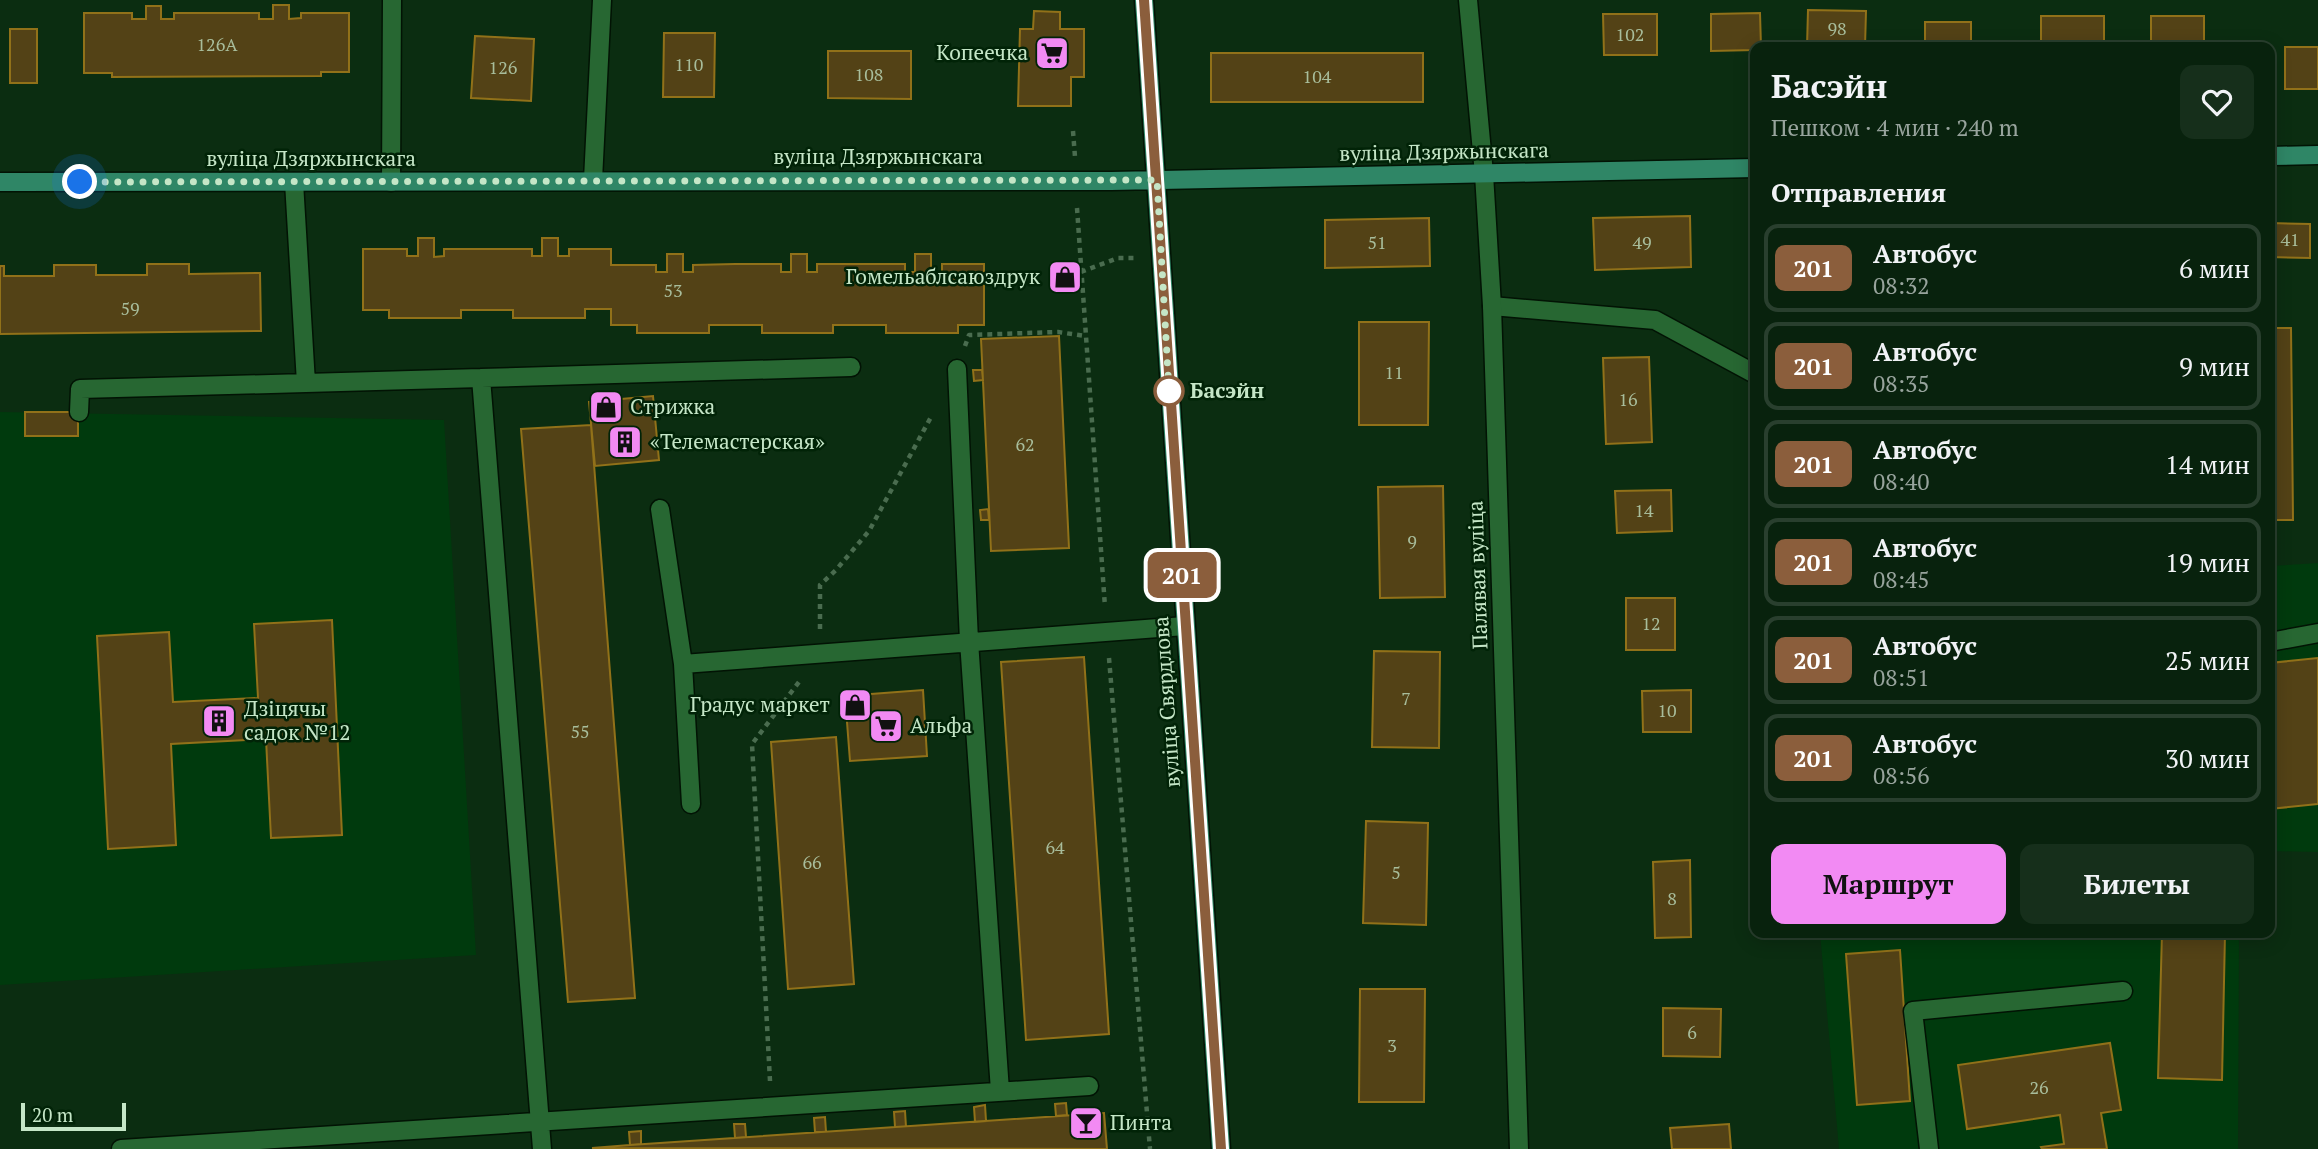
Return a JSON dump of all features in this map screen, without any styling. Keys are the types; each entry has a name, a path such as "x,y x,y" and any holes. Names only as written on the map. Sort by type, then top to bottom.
{"street":[{"path":"391,182 392,0"},
{"path":"593,180 601,0"},
{"name":"вуліца Свярдлова","path":"1144,0 1221,1149"},
{"name":"Палявая вуліца","path":"1468,0 1484,174 1492,306 1519,1149"},
{"path":"2275,156 2318,155"},
{"name":"вуліца Дзяржынскага","path":"0,182 1157,180 1750,168"},
{"path":"294,182 306,383"},
{"path":"1492,306 1655,320 1750,371"},
{"path":"79,412 80,389 851,367"},
{"path":"957,369 969,641 1000,1091"},
{"path":"481,377 542,1149"},
{"path":"660,509 683,664 691,804"},
{"path":"683,664 1185,626"},
{"path":"2275,641 2318,633"},
{"path":"1929,1149 1913,1011 2123,991"},
{"path":"121,1149 1089,1086"}],"shaded area":[{"path":"0,412 444,420 476,955 0,985"},
{"path":"2318,563 2318,852 2275,851 2275,566"},
{"path":"1820,938 2239,938 2238,1149 1839,1149"}],"building":[{"path":"273,5 289,5 289,19 301,18 301,13 349,13 349,72 321,72 321,76 112,77 112,73 84,73 84,13 132,13 132,19 146,19 146,6 161,6 161,19 174,19 174,13 259,13 259,19 273,19"},
{"path":"1808,10 1866,11 1865,42 1807,42"},
{"name":"Копеечка","path":"1034,11 1060,12 1060,29 1084,29 1084,77 1071,77 1071,106 1018,106 1020,29 1033,29"},
{"path":"1760,13 1761,42 1750,42 1750,50 1711,51 1711,14"},
{"path":"1603,14 1657,14 1657,55 1604,55"},
{"path":"2041,16 2104,16 2104,42 2041,42"},
{"path":"2151,16 2204,16 2204,42 2151,42"},
{"path":"1925,22 1971,22 1971,42 1925,42"},
{"path":"10,29 37,29 37,83 10,83"},
{"path":"664,33 715,33 714,97 663,97"},
{"path":"475,36 534,39 531,101 471,98"},
{"path":"2285,47 2318,47 2318,89 2285,89"},
{"path":"828,51 911,51 911,99 828,98"},
{"path":"1211,53 1423,53 1423,102 1211,102"},
{"path":"1690,216 1691,267 1595,270 1593,218"},
{"path":"1429,218 1430,266 1325,268 1325,220"},
{"path":"2275,223 2310,224 2310,258 2275,257"},
{"path":"418,238 434,238 434,257 444,256 444,249 532,249 532,256 542,256 542,238 558,238 558,256 569,256 569,249 611,249 611,265 656,265 656,272 667,272 667,254 683,254 683,272 693,272 693,265 781,264 781,272 791,272 791,254 807,254 807,272 817,272 817,264 905,264 905,272 915,272 915,254 931,254 931,272 942,272 942,264 984,264 984,325 958,325 958,333 886,333 886,325 833,325 833,333 762,333 762,325 709,325 709,333 637,333 637,325 611,325 611,309 585,309 585,318 513,318 513,310 461,310 461,318 389,318 389,310 363,310 363,249 407,249 407,256 418,256"},
{"path":"147,264 189,264 189,274 260,273 261,331 0,334 0,266 4,266 4,276 54,276 54,265 96,265 96,275 147,275"},
{"path":"1359,322 1429,322 1428,425 1359,425"},
{"path":"2275,328 2291,328 2293,520 2275,520"},
{"path":"1059,336 1069,548 991,551 981,339"},
{"path":"1649,357 1652,442 1606,444 1603,358"},
{"path":"973,370 982,370 983,380 974,381"},
{"name":"«Телемастерская»","path":"653,396 659,460 595,466 589,402"},
{"path":"25,412 78,412 78,436 25,436"},
{"path":"591,425 635,998 568,1002 521,429"},
{"path":"1443,486 1445,597 1380,598 1378,487"},
{"path":"1671,490 1672,531 1617,533 1615,491"},
{"path":"988,509 989,520 981,520 980,510"},
{"path":"1626,598 1675,598 1675,650 1626,650"},
{"name":"Дзіцячы садок №12","path":"332,620 342,835 271,838 266,739 171,744 176,845 108,849 97,636 169,632 173,702 258,698 254,624"},
{"path":"1374,651 1440,652 1439,748 1372,747"},
{"path":"1084,657 1109,1034 1026,1040 1001,662"},
{"path":"2318,658 2318,804 2275,808 2275,662"},
{"name":"Альфа","path":"923,690 927,756 850,761 845,696"},
{"path":"1691,690 1691,732 1643,732 1642,691"},
{"path":"836,737 854,984 788,989 771,742"},
{"path":"1366,821 1428,823 1426,925 1363,923"},
{"path":"1690,860 1691,937 1655,938 1653,862"},
{"path":"2162,938 2225,938 2222,1080 2158,1078"},
{"path":"1900,950 1910,1101 1857,1105 1846,954"},
{"path":"1360,989 1425,989 1424,1102 1359,1102"},
{"path":"1663,1008 1721,1009 1720,1057 1663,1056"},
{"path":"2110,1043 2121,1110 2101,1113 2107,1149 2042,1149 2041,1147 2064,1144 2060,1115 1967,1129 1958,1065"},
{"path":"1066,1103 1067,1115 1056,1116 1055,1104"},
{"path":"985,1105 986,1121 975,1122 974,1107"},
{"path":"905,1111 906,1127 895,1127 894,1112"},
{"path":"1104,1113 1107,1149 592,1148 630,1145"},
{"path":"825,1117 826,1132 815,1132 814,1118"},
{"path":"734,1124 745,1124 746,1137 735,1138"},
{"path":"1729,1124 1731,1149 1672,1149 1670,1128"},
{"path":"641,1131 641,1144 630,1145 629,1132"}],"bus line":[{"name":"201","path":"1144,0 1221,1149"}],"place":[{"name":"Копеечка","path":"1052,53"},
{"name":"Гомельаблсаюздрук","path":"1065,277"},
{"name":"Басэйн","path":"1169,391"},
{"name":"Стрижка","path":"606,407"},
{"name":"«Телемастерская»","path":"625,442"},
{"name":"Градус маркет","path":"855,705"},
{"name":"Дзіцячы садок №12","path":"219,721"},
{"name":"Альфа","path":"886,726"},
{"name":"Пинта","path":"1086,1123"}],"route":[{"path":"80,182 1157,180 1169,391"}]}
